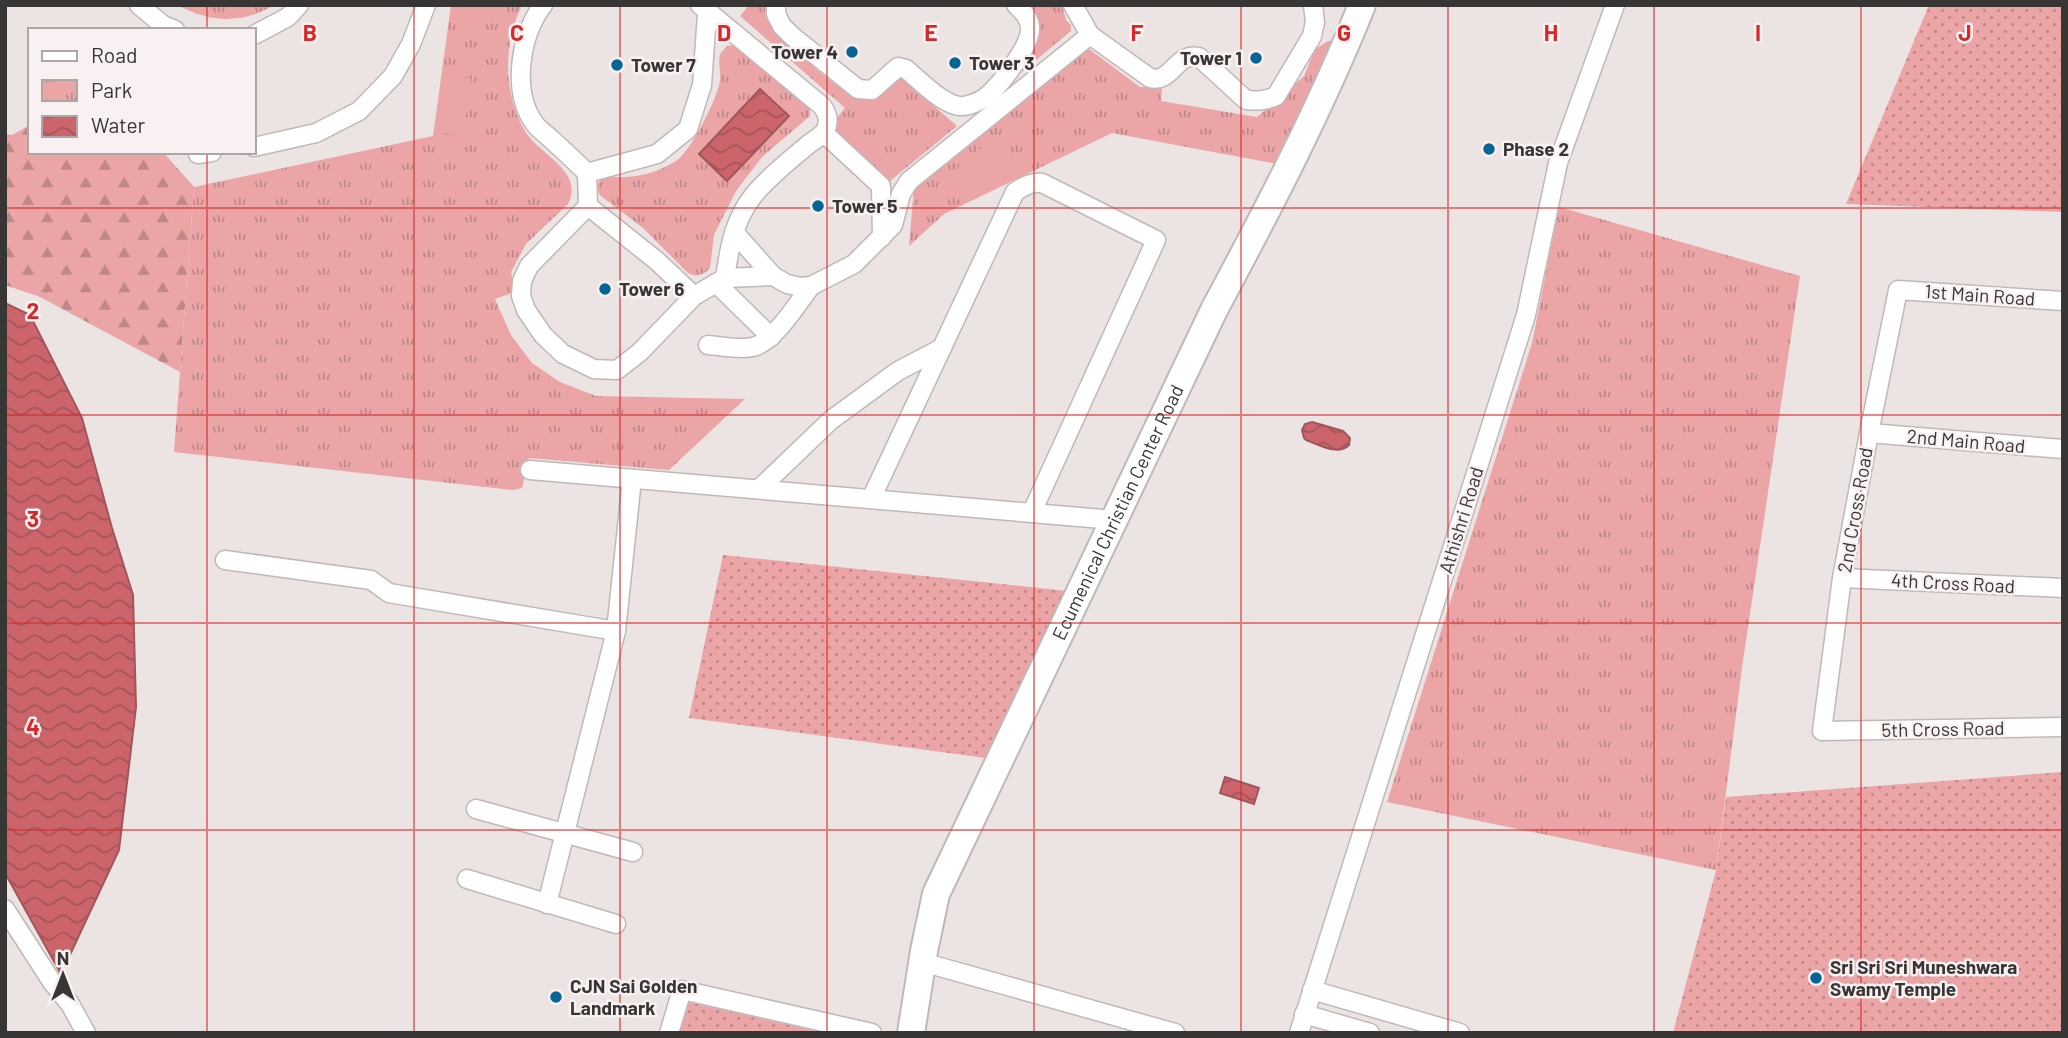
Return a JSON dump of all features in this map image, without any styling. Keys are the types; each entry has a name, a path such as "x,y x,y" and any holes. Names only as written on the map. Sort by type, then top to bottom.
{"street":[{"path":"139,5 170,28"},
{"path":"256,33 288,17 299,5"},
{"path":"256,146 316,133 359,111 393,76 411,44 426,5"},
{"path":"543,5 525,37 521,58 522,96 534,123 587,173 588,206 529,266 522,281 521,296 526,310 543,335 563,354 594,369 617,370 640,352 694,296 721,280 774,276"},
{"path":"776,5 776,14 782,26 858,89 872,90 898,67 906,69 946,101 961,106 980,101 989,94 1025,47 1030,36 1030,25 1026,15 1016,5"},
{"path":"1073,5 1090,35 1153,79 1163,78 1187,56 1194,56 1199,57 1246,100 1266,101 1276,96 1312,36 1315,22 1313,5"},
{"name":"Ecumenical Christian Center Road","path":"911,1033 936,894 1214,310 1259,227 1339,62 1362,5"},
{"name":"Athishri Road","path":"1299,1033 1526,316 1558,163 1615,5"},
{"path":"587,173 657,155 688,129 702,85 704,9"},
{"path":"704,9 822,106 828,114 824,133 753,195 739,218 721,280"},
{"path":"734,232 774,276 787,284 811,286 854,264 893,225 901,194 909,181 1090,35"},
{"path":"961,106 976,127"},
{"path":"824,133 881,186 882,237"},
{"path":"871,499 1015,192 1024,186 1042,183 1156,240 1032,512"},
{"path":"588,206 657,261 694,296"},
{"path":"721,280 771,337"},
{"path":"708,345 750,348 762,344 771,337 811,286"},
{"name":"1st Main Road","path":"1898,290 2063,301"},
{"name":"2nd Cross Road","path":"1822,731 1842,578 1868,433 1898,290"},
{"path":"759,489 831,419 898,371 942,348"},
{"name":"2nd Main Road","path":"1868,433 2063,449"},
{"path":"530,470 1115,520"},
{"path":"547,904 616,631 632,479"},
{"path":"225,560 371,580 389,593 616,631"},
{"name":"4th Cross Road","path":"1842,578 2063,588"},
{"name":"5th Cross Road","path":"1822,731 2063,727"},
{"path":"476,809 633,852"},
{"path":"467,879 616,924"},
{"path":"5,909 52,982 70,1004 86,1033"},
{"path":"922,962 1175,1033"},
{"path":"669,1033 682,990 872,1033"},
{"path":"1312,990 1460,1033"},
{"path":"1304,1014 1370,1033"}],"green space":[{"path":"178,5 274,5 250,16 226,19 202,15"},
{"path":"451,5 522,5 511,36 509,52 509,85 513,101 525,131 566,173 572,192 568,204 526,244 511,272 515,292 495,299 511,335 532,363 560,382 596,396 745,399 669,470 529,458 522,488 513,490 174,452 194,187 433,136"},
{"path":"457,5 495,5 492,24 455,17"},
{"path":"749,5 765,5 767,19 775,30 799,54 843,89 856,96 871,99 902,78 957,126 890,181 835,131 836,119 845,108 740,16"},
{"path":"1033,5 1062,5 1071,31 1002,88 1035,46 1039,25"},
{"path":"1929,5 2063,5 2063,212 1846,204"},
{"path":"1328,41 1334,41 1283,165 1112,133 944,214 909,246 914,187 1075,54 1089,49 1140,87 1162,87 1161,101 1257,117 1304,76 1315,49"},
{"path":"736,45 810,107 810,116 762,157 736,191 714,235 710,268 702,274 694,275 688,273 643,228 601,196 597,186 604,178 639,175 658,170 682,155 696,136 714,100 720,81 720,54 727,46"},
{"path":"445,76 471,79 463,136 437,132"},
{"path":"28,126 28,154 165,154 194,187 180,372 40,297 5,285 5,134 12,135"},
{"path":"996,140 1009,149 1014,165 999,183 964,197 953,191 952,178 961,164"},
{"path":"1559,207 1800,276 1742,668 1716,870 1387,802 1532,343"},
{"path":"723,555 1068,591 993,759 689,718"},
{"path":"2063,772 2063,1033 1673,1033 1716,870 1726,797"},
{"path":"683,1001 825,1033 675,1033"}],"water":[{"path":"760,89 789,116 727,181 699,154"},
{"path":"5,303 30,315 82,418 133,595 136,707 119,850 61,974 5,873"},
{"path":"1312,422 1343,431 1350,438 1349,445 1334,450 1306,440 1302,430 1305,424"},
{"path":"1225,777 1259,788 1254,804 1220,793"}],"place":[{"name":"Tower 4","path":"852,52"},
{"name":"Tower 1","path":"1256,58"},
{"name":"Tower 3","path":"955,63"},
{"name":"Tower 7","path":"617,65"},
{"name":"Phase 2","path":"1489,149"},
{"name":"Tower 5","path":"818,206"},
{"name":"Tower 6","path":"605,289"},
{"name":"Sri Sri Sri Muneshwara Swamy Temple","path":"1816,978"},
{"name":"CJN Sai Golden Landmark","path":"556,997"}]}
